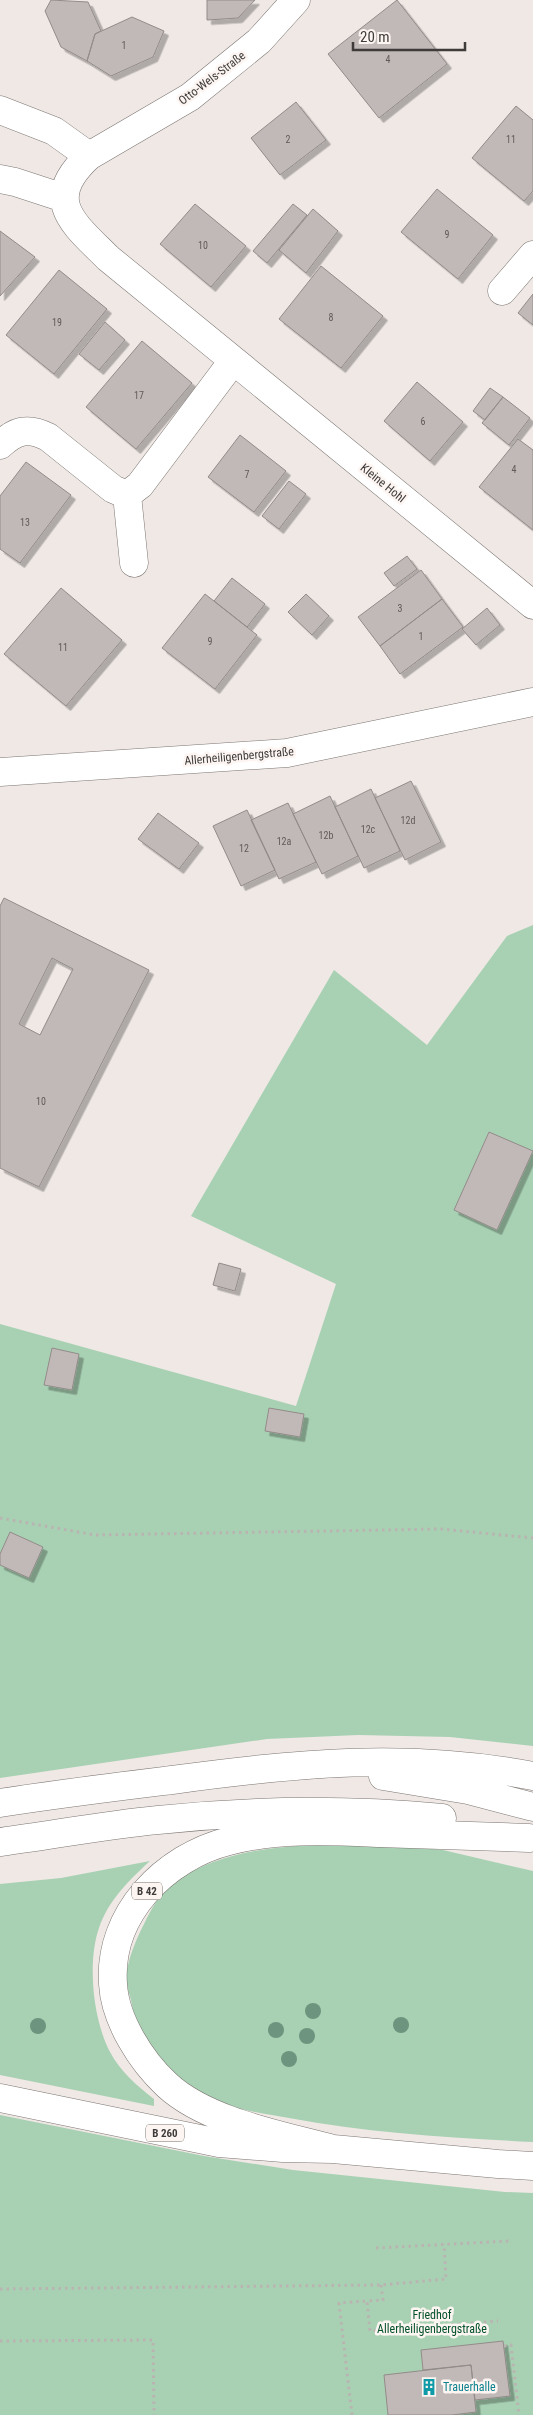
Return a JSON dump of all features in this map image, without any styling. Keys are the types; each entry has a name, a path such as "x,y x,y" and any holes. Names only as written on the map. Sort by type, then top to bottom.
{"main road":[{"name":"Otto-Wels-Straße","path":"89,156 190,97 260,42 296,0"},
{"path":"0,110 54,131 89,156 76,169 64,198 0,179"},
{"name":"Kleine Hohl","path":"64,198 65,206 72,221 108,258 533,605"},
{"path":"502,290 533,255"},
{"path":"0,445 17,432 32,430 40,433 48,437 120,494 127,495 140,485 233,361"},
{"path":"127,495 134,563"},
{"name":"Allerheiligenbergstraße","path":"0,772 288,753 533,702"},
{"path":"0,1803 252,1769 385,1760 444,1763 533,1776"},
{"path":"252,1769 325,1771 397,1777 468,1790 533,1807"},
{"name":"B 42","path":"0,1842 157,1820 309,1810 380,1812 446,1818 531,1839"},
{"name":"B 42","path":"334,2149 236,2122 206,2110 168,2086 140,2056 123,2022 113,1985 116,1947 130,1912 154,1882 185,1857 229,1841 265,1835 324,1831 531,1839"},
{"name":"B 260","path":"0,2098 219,2143 283,2148 334,2149 533,2166"}],"path":[{"path":"0,1518 94,1535 441,1529 533,1538"},
{"path":"376,2248 509,2241"},
{"path":"0,2289 381,2285 446,2279 444,2244"},
{"path":"352,2415 339,2303 383,2300 381,2285"},
{"path":"367,2301 370,2331 498,2321"},
{"path":"0,2341 153,2340 154,2415"},
{"path":"504,2346 511,2345 519,2415"}],"green space":[{"path":"533,925 533,1746 450,1737 358,1735 267,1739 0,1778 0,1324 296,1406 336,1284 191,1216 334,970 427,1045 507,936"},
{"path":"377,1844 443,1850 533,1871 533,2142 441,2137 380,2131 319,2123 237,2108 208,2097 184,2082 154,2056 142,2038 127,1986 127,1970 138,1936 147,1918 169,1886 197,1869 221,1859 246,1853 272,1848 299,1846"},
{"path":"150,1861 120,1892 103,1918 95,1942 93,1974 99,2024 110,2052 129,2078 154,2099 154,2106 0,2075 0,1884 61,1878"},
{"name":"Friedhof Allerheiligenbergstraße","path":"0,2115 204,2156 293,2170 505,2192 533,2193 533,2415 0,2415"}],"building":[{"path":"51,0 88,2 101,31 95,34 87,61 61,47 45,11"},
{"path":"207,0 255,0 238,18 207,20"},
{"path":"397,0 447,64 379,118 328,54"},
{"path":"132,17 164,31 153,57 111,76 87,61 95,34"},
{"path":"296,102 326,140 280,175 251,138"},
{"path":"516,106 533,120 533,191 524,201 472,158"},
{"path":"437,189 493,235 458,279 401,232"},
{"path":"195,204 246,246 211,287 160,244"},
{"path":"293,204 307,215 267,263 253,251"},
{"path":"313,209 338,231 306,273 279,250"},
{"path":"0,231 35,257 0,296"},
{"path":"321,266 383,316 341,368 279,319"},
{"path":"59,270 107,309 54,374 6,335"},
{"path":"533,294 533,325 518,313"},
{"path":"105,322 125,340 99,370 79,354"},
{"path":"142,341 192,383 136,449 86,407"},
{"path":"417,382 463,422 430,461 384,421"},
{"path":"490,388 503,397 485,420 473,411"},
{"path":"503,397 530,418 509,445 482,423"},
{"path":"240,435 286,471 254,512 208,477"},
{"path":"518,439 533,450 533,530 479,487"},
{"path":"26,462 71,495 20,563 0,549 0,496"},
{"path":"289,481 306,494 279,529 262,516"},
{"path":"407,556 417,569 394,586 384,573"},
{"path":"421,570 442,599 380,646 358,617"},
{"path":"232,578 265,604 247,627 214,601"},
{"path":"61,588 122,640 66,706 4,654"},
{"path":"205,594 257,635 215,689 162,648"},
{"path":"306,594 329,616 312,635 288,612"},
{"path":"442,599 463,627 400,674 380,646"},
{"path":"487,608 500,625 476,645 462,629"},
{"path":"411,781 441,842 405,860 375,798"},
{"path":"371,789 400,851 364,868 335,807"},
{"path":"330,796 358,856 322,874 293,814"},
{"path":"288,803 316,862 279,879 251,820"},
{"path":"247,810 275,870 241,886 213,826"},
{"path":"158,813 199,843 179,869 138,839"},
{"path":"4,898 149,970 39,1187 0,1168 0,906","holes":["52,958 73,969 40,1035 19,1024"]},
{"path":"489,1132 533,1151 497,1230 454,1210"},
{"path":"219,1263 241,1269 235,1291 213,1285"},
{"path":"52,1348 79,1354 72,1390 44,1385"},
{"path":"269,1408 304,1414 300,1437 265,1431"},
{"path":"10,1532 43,1547 29,1578 0,1565 0,1554"},
{"path":"503,2341 510,2396 475,2400 471,2365 423,2370 421,2350"},
{"name":"Trauerhalle","path":"471,2365 476,2412 452,2415 388,2415 384,2375"}],"place":[{"name":"Trauerhalle","path":"429,2387"}]}
